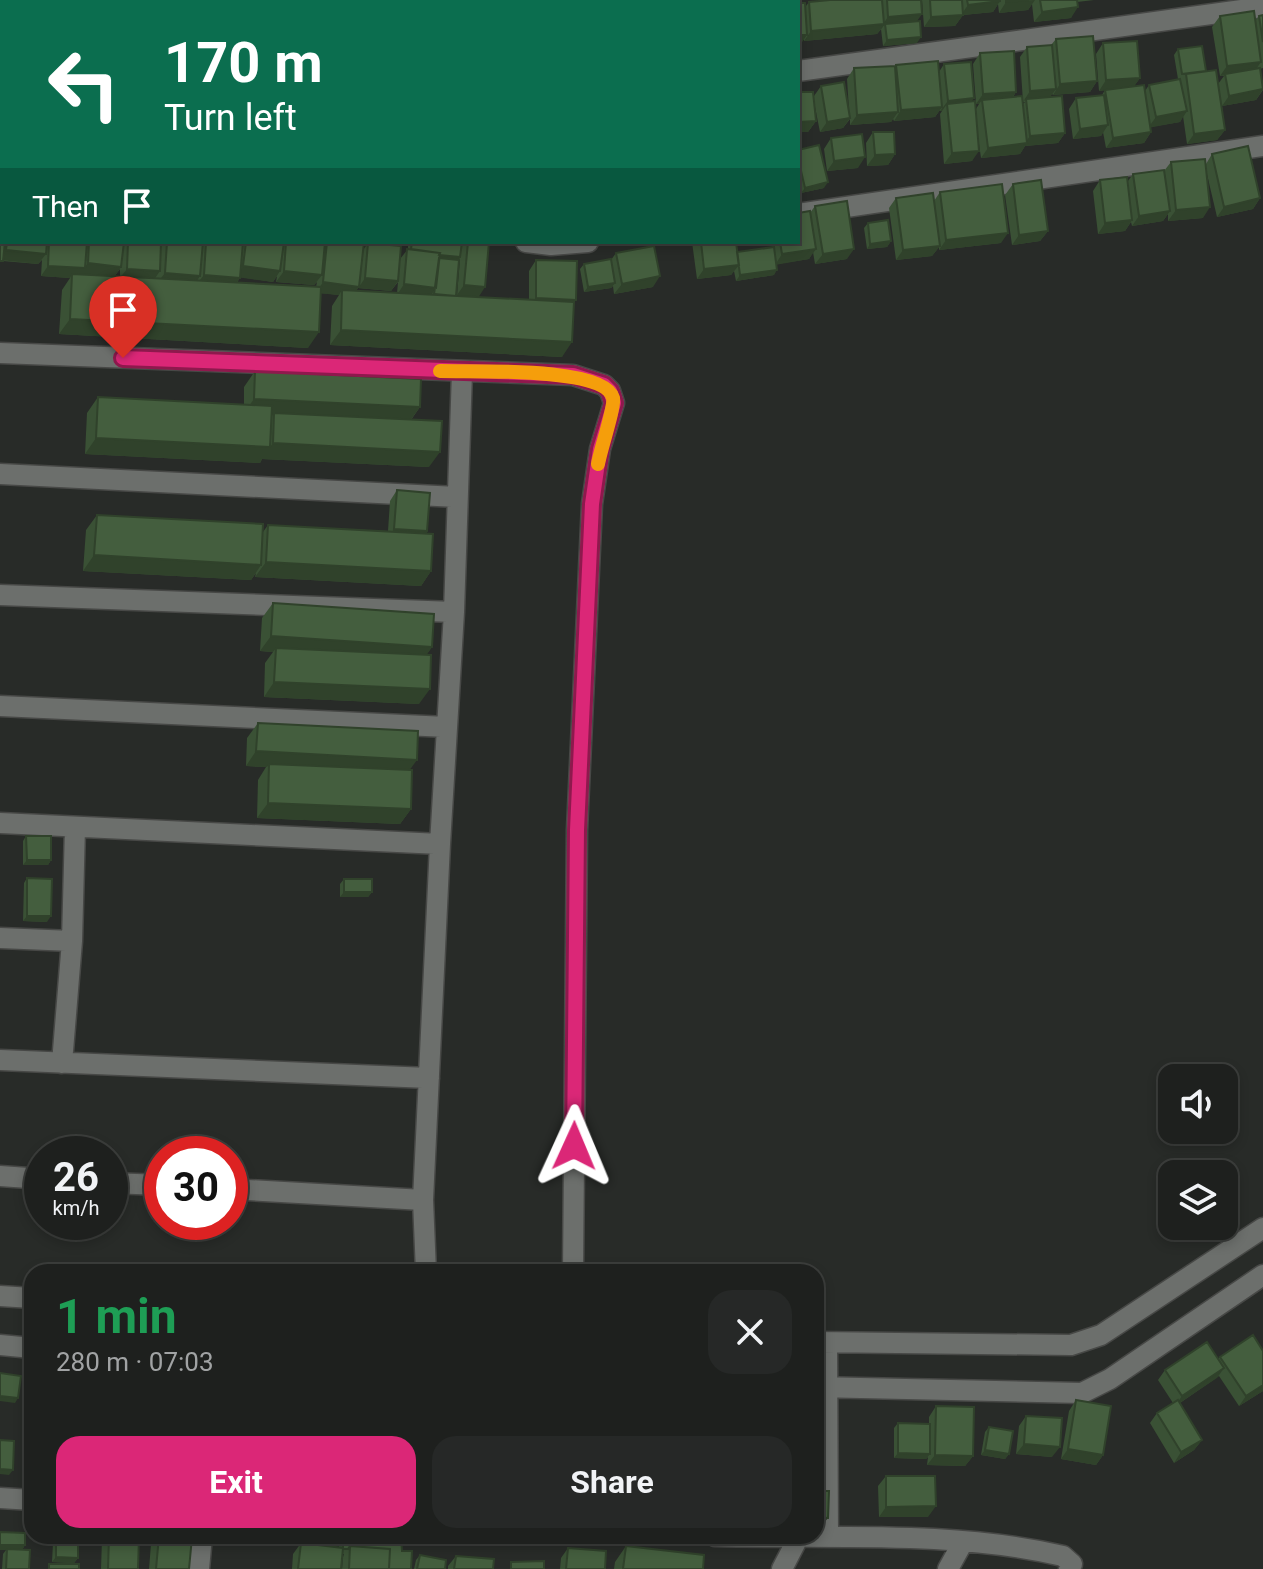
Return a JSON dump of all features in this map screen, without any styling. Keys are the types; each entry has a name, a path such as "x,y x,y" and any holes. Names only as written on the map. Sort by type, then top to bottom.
{"street":[{"path":"800,71 1263,7"},
{"path":"800,214 1263,146"},
{"path":"543,244 563,244"},
{"path":"0,353 573,375 604,385 610,391 614,403 600,449 592,504 577,815 573,1264"},
{"path":"426,1264 423,1200 454,612 462,372"},
{"path":"0,474 457,497"},
{"path":"0,595 454,612"},
{"path":"0,706 447,727"},
{"path":"0,823 440,844"},
{"path":"62,1063 72,941 75,827"},
{"path":"0,938 72,941"},
{"path":"0,1060 429,1078"},
{"path":"0,1176 24,1178"},
{"path":"248,1190 423,1200"},
{"path":"824,1343 1071,1345 1101,1335 1263,1228"},
{"path":"824,1387 1082,1393 1110,1379 1263,1275"},
{"path":"0,1296 24,1298"},
{"path":"0,1345 24,1347"},
{"path":"824,1437 828,1536"},
{"path":"0,1498 24,1500"},
{"path":"824,1536 963,1542 1063,1556 1072,1564 1069,1569"},
{"path":"948,1569 963,1542"},
{"path":"199,1569 201,1544"},
{"path":"782,1569 795,1544"}],"building":[{"path":"882,0 884,24 811,31 809,2"},
{"path":"887,0 921,0 922,14 888,17"},
{"path":"930,0 962,0 963,15 931,17"},
{"path":"967,0 1000,0 1000,1 968,5"},
{"path":"1040,0 1077,0 1078,7 1042,12"},
{"path":"800,3 805,3 807,35 800,35"},
{"path":"1254,11 1261,62 1227,66 1220,16"},
{"path":"1263,15 1263,42 1259,16"},
{"path":"920,21 921,37 887,40 885,24"},
{"path":"1093,36 1097,81 1060,84 1056,39"},
{"path":"1137,41 1140,78 1106,80 1103,43"},
{"path":"1052,45 1056,89 1030,91 1027,47"},
{"path":"1202,46 1206,71 1182,74 1178,49"},
{"path":"1014,51 1016,92 983,94 980,53"},
{"path":"938,61 942,107 901,110 896,65"},
{"path":"971,62 974,98 948,101 944,64"},
{"path":"895,66 898,112 857,115 854,68"},
{"path":"1260,68 1263,89 1229,96 1225,74"},
{"path":"1216,70 1225,130 1194,134 1186,74"},
{"path":"1180,79 1187,111 1156,117 1149,85"},
{"path":"844,82 850,118 827,122 821,86"},
{"path":"1144,85 1151,132 1113,138 1105,90"},
{"path":"800,92 813,92 816,121 800,122"},
{"path":"1104,95 1108,125 1080,129 1076,98"},
{"path":"1022,96 1027,143 988,148 982,100"},
{"path":"1062,96 1065,133 1030,136 1026,99"},
{"path":"975,101 979,151 952,153 947,104"},
{"path":"873,132 894,132 895,154 875,155"},
{"path":"862,134 865,157 834,161 831,138"},
{"path":"819,145 828,182 805,188 800,150"},
{"path":"1248,146 1260,198 1224,207 1212,154"},
{"path":"1205,159 1210,207 1176,210 1171,162"},
{"path":"1164,170 1170,211 1139,216 1133,174"},
{"path":"1127,177 1132,220 1105,223 1100,180"},
{"path":"1041,180 1048,231 1019,235 1013,184"},
{"path":"1002,184 1008,233 946,240 940,192"},
{"path":"933,193 940,246 903,250 896,198"},
{"path":"847,201 854,249 823,254 815,206"},
{"path":"810,211 816,249 782,254 780,244 800,244 800,213"},
{"path":"888,220 891,241 870,244 868,223"},
{"path":"0,244 5,244 3,261 0,261"},
{"path":"7,244 47,244 46,254 6,250"},
{"path":"49,244 87,244 85,268 48,266"},
{"path":"89,244 124,244 121,267 88,263"},
{"path":"128,244 161,244 160,271 127,269"},
{"path":"167,244 203,244 200,276 165,273"},
{"path":"206,244 243,244 240,278 204,275"},
{"path":"246,244 284,244 280,271 243,266"},
{"path":"286,244 325,244 322,275 284,271"},
{"path":"327,244 364,244 359,287 323,282"},
{"path":"368,244 401,246 398,281 365,278"},
{"path":"412,244 462,244 460,257 411,249"},
{"path":"468,244 489,244 485,287 464,285"},
{"path":"701,244 736,244 739,265 704,269"},
{"path":"654,246 660,276 622,284 616,253"},
{"path":"774,247 777,270 740,275 737,252"},
{"path":"407,249 440,253 436,288 404,284"},
{"path":"439,258 459,260 456,296 434,294"},
{"path":"611,259 615,283 588,287 584,264"},
{"path":"536,260 577,261 576,300 536,298"},
{"path":"72,274 321,287 319,332 70,319"},
{"path":"342,290 574,302 572,342 341,330"},
{"path":"255,371 421,379 420,407 254,399"},
{"path":"98,397 272,406 270,447 96,438"},
{"path":"274,413 442,421 440,452 273,443"},
{"path":"397,490 430,493 427,531 394,529"},
{"path":"97,515 263,524 261,565 94,555"},
{"path":"268,525 433,534 431,571 266,562"},
{"path":"273,603 434,614 432,647 271,636"},
{"path":"276,648 431,655 430,689 274,682"},
{"path":"258,723 418,731 417,760 256,751"},
{"path":"269,764 412,770 411,809 268,803"},
{"path":"26,836 51,836 51,860 27,860"},
{"path":"27,878 52,879 51,916 27,916"},
{"path":"344,879 372,879 372,892 344,892"},
{"path":"1253,1335 1263,1351 1263,1385 1246,1396 1220,1357"},
{"path":"1207,1342 1224,1368 1182,1396 1165,1370"},
{"path":"0,1373 21,1376 18,1398 0,1396"},
{"path":"1076,1400 1111,1406 1103,1455 1068,1449"},
{"path":"1178,1400 1202,1440 1181,1452 1157,1413"},
{"path":"936,1406 974,1407 973,1456 935,1455"},
{"path":"1026,1416 1062,1418 1060,1447 1024,1444"},
{"path":"898,1423 930,1424 930,1454 898,1453"},
{"path":"989,1427 1013,1431 1009,1454 985,1450"},
{"path":"0,1440 14,1441 13,1470 0,1469"},
{"path":"886,1476 935,1476 936,1506 886,1507"},
{"path":"824,1491 829,1491 828,1518 824,1518"},
{"path":"0,1532 24,1533 25,1545 0,1545"},
{"path":"56,1544 78,1544 78,1558 56,1557"},
{"path":"109,1544 139,1544 138,1569 108,1569"},
{"path":"158,1544 191,1544 189,1569 156,1569"},
{"path":"301,1544 343,1548 341,1569 298,1569"},
{"path":"343,1544 402,1544 402,1551 412,1551 411,1569 389,1569 390,1549 350,1546 343,1549"},
{"path":"350,1546 390,1549 389,1569 349,1569"},
{"path":"626,1546 704,1555 703,1569 623,1569"},
{"path":"568,1548 606,1551 605,1569 566,1569"},
{"path":"7,1549 30,1550 29,1569 6,1569"},
{"path":"420,1555 446,1560 445,1569 417,1569"},
{"path":"456,1556 494,1559 493,1569 454,1569"},
{"path":"544,1561 544,1569 511,1569 511,1562"},
{"path":"49,1564 79,1564 79,1569 49,1569"}],"slow traffic":[{"path":"440,371 573,375 604,385 614,403 598,464"}],"route":[{"path":"123,358 573,375 604,385 610,391 614,403 600,449 592,504 577,830 574,1146"}]}
